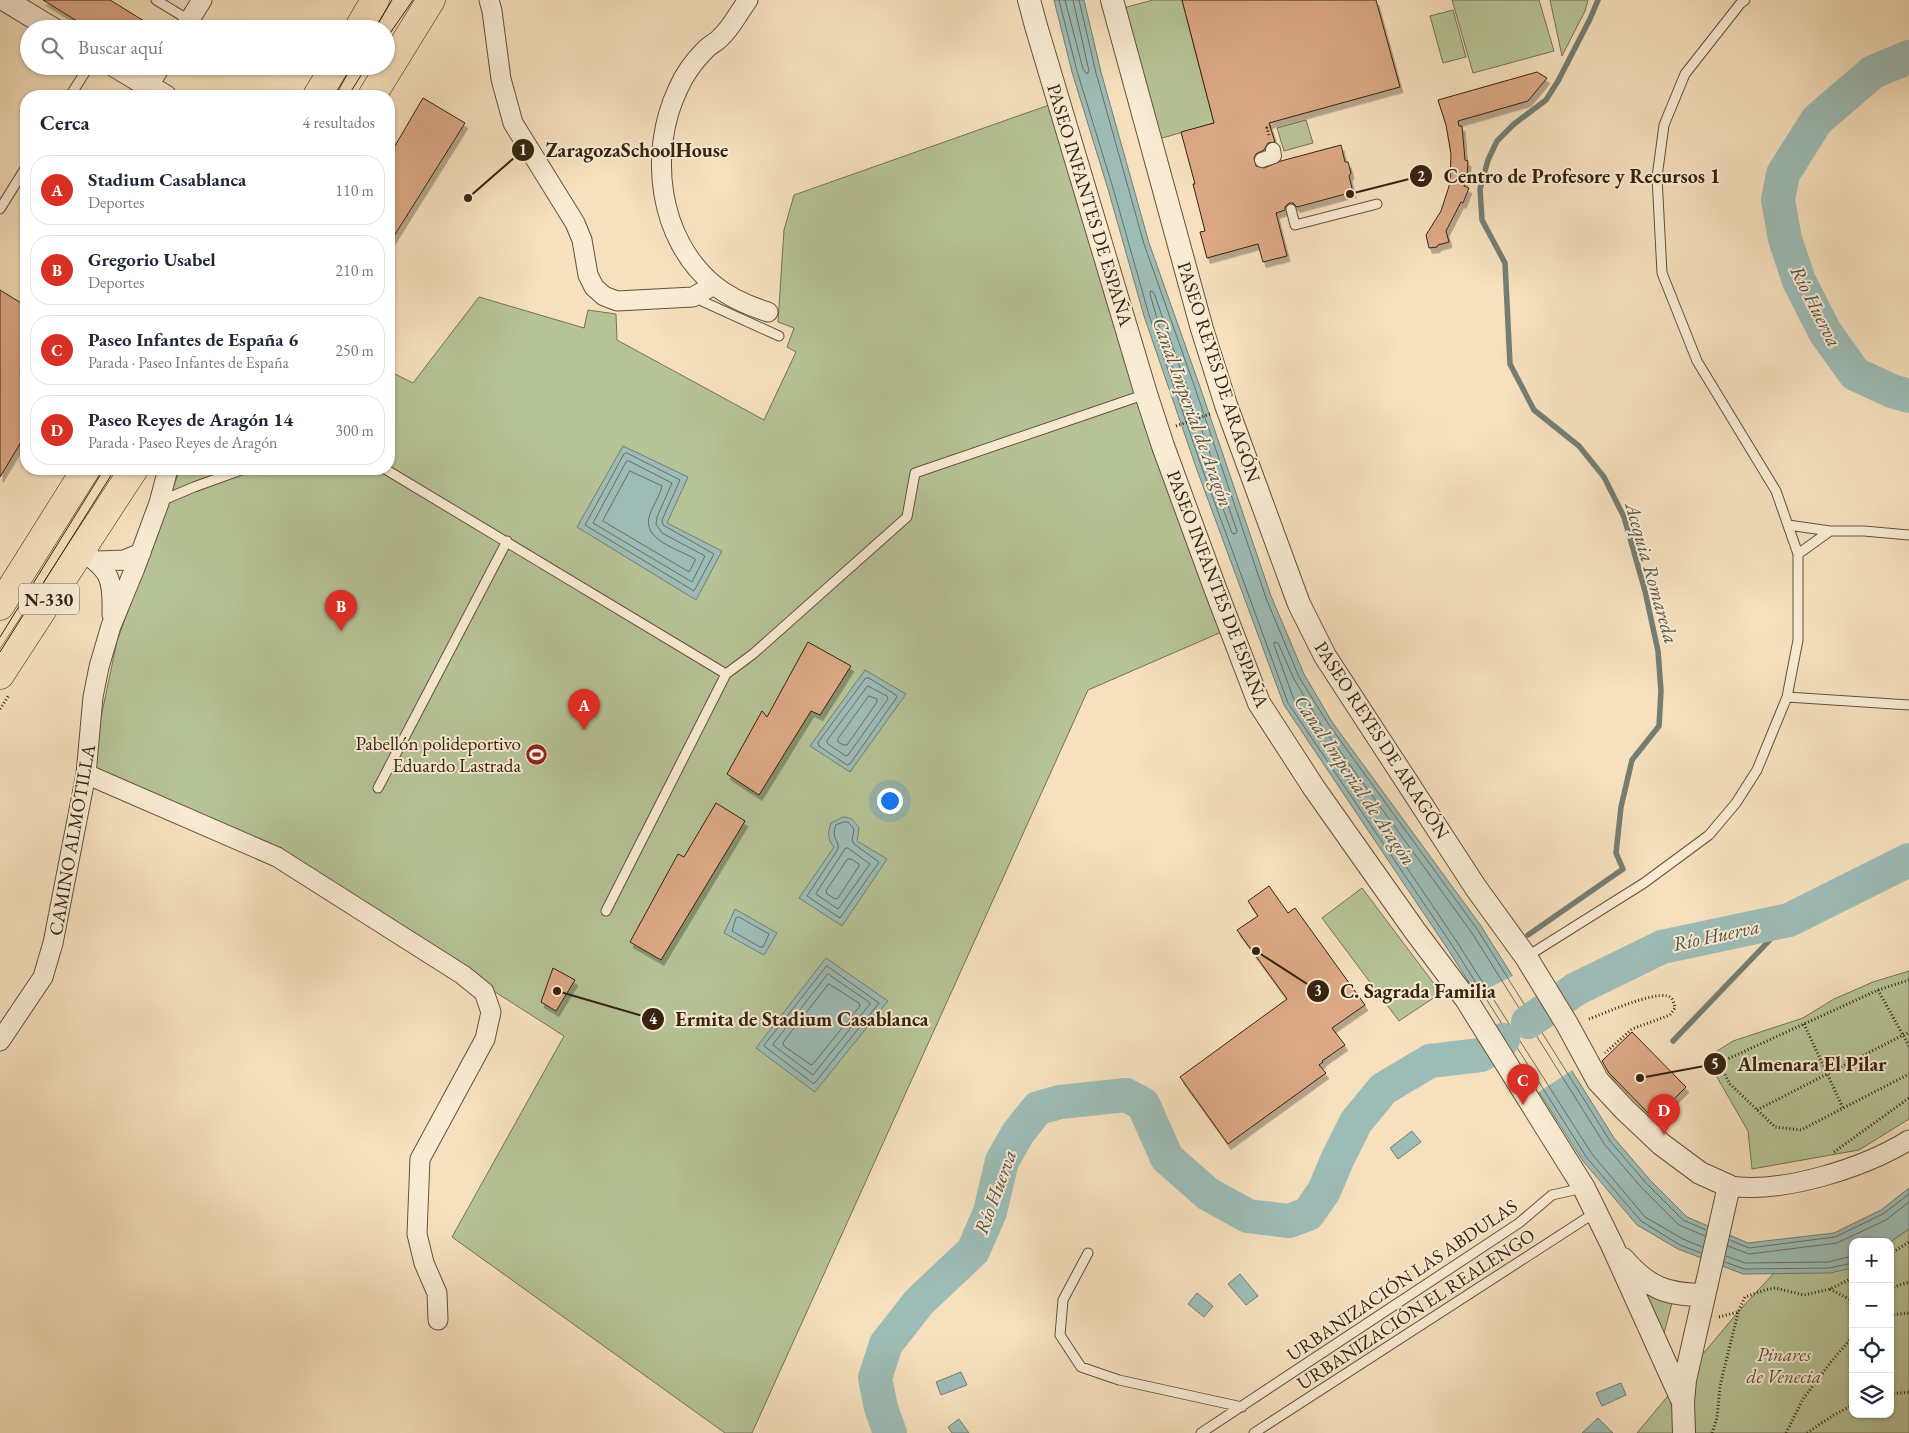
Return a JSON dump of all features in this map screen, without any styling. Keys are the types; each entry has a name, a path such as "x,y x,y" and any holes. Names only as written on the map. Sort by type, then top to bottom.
{"highway":[{"path":"363,20 375,0"},
{"path":"395,59 431,0"},
{"path":"321,90 330,75"},
{"path":"376,90 385,75"},
{"name":"N-330","path":"0,606 82,475"},
{"name":"N-330","path":"0,675 90,556 131,475"}],"street":[{"path":"5,0 38,20"},
{"path":"190,20 202,0"},
{"path":"489,0 501,79 513,123 575,223 582,240 588,275 594,287 604,296 617,301 693,297 714,286"},
{"path":"748,0 722,37 706,49 692,66 678,88 669,109 663,133 661,156 667,210 676,235 689,256 702,274 714,286 740,302 768,312"},
{"name":"PASEO INFANTES DE ESPAÑA","path":"1030,0 1036,26 1146,394 1202,553 1259,703 1309,780 1415,931 1466,999 1584,1188 1683,1402"},
{"name":"PASEO REYES DE ARAGÓN","path":"1112,0 1202,329 1243,454 1299,604 1325,656 1476,888 1567,1024 1595,1057 1598,1081 1653,1138 1700,1174 1730,1186 1746,1188 1778,1186 1813,1178 1858,1164 1909,1140"},
{"path":"130,75 154,90"},
{"path":"156,90 159,75"},
{"path":"1262,160 1274,156 1273,150"},
{"name":"CAMINO ALMOTILLA","path":"0,1041 43,977 53,943 86,774 93,697 99,667 110,626 141,553 166,475"},
{"path":"90,556 124,560 141,553"},
{"name":"CAMINO ALMOTILLA","path":"90,556 105,569 111,586 110,626"},
{"path":"86,774 277,857 463,975 484,992 491,1012 485,1039 420,1159 417,1234 424,1263 437,1293 438,1320"},
{"name":"PASEO INFANTES DE ESPAÑA","path":"1684,1433 1683,1402 1685,1380 1730,1186"},
{"name":"PASEO INFANTES DE ESPAÑA","path":"1612,1245 1632,1269 1656,1287 1671,1292 1707,1285"}],"lane":[{"path":"156,0 182,20"},
{"path":"1526,961 1644,883 1709,835 1736,803 1758,770 1787,697 1798,640 1798,554 1776,492 1697,361 1662,273 1657,177 1664,125 1685,74 1745,0"},
{"path":"74,90 83,75"},
{"path":"0,209 20,177"},
{"path":"1291,209 1295,225 1377,204"},
{"path":"693,297 779,336"},
{"path":"606,911 726,674 753,654 907,517 915,473 1146,394"},
{"path":"159,502 228,475"},
{"path":"395,475 726,674"},
{"path":"1788,525 1830,531 1864,531 1909,535"},
{"path":"1798,554 1830,531"},
{"path":"378,788 507,541"},
{"path":"1787,697 1909,705"},
{"name":"URBANIZACIÓN LAS ABDULAS","path":"1201,1433 1242,1408 1519,1223 1552,1195 1584,1188"},
{"name":"URBANIZACIÓN EL REALENGO","path":"1254,1433 1596,1212"},
{"path":"1088,1253 1063,1300 1060,1335 1081,1367 1119,1380 1242,1408"}],"path":[{"path":"1177,426 1210,414"},
{"path":"1909,980 1878,990 1719,1063 1730,1084 1775,1127 1801,1130 1909,1074"},
{"path":"1878,990 1909,1046"},
{"path":"1589,1019 1634,1002 1660,996 1668,996 1673,999 1675,1008 1670,1015 1632,1028 1595,1057"},
{"path":"1804,1024 1843,1108"},
{"path":"1757,1110 1909,1032"},
{"path":"1813,1178 1822,1161 1909,1098"},
{"path":"1894,1251 1909,1242"},
{"path":"1713,1432 1720,1386 1738,1312 1745,1297 1775,1288 1804,1295 1830,1289 1849,1280"},
{"path":"1894,1287 1909,1282"},
{"path":"1830,1289 1849,1299"},
{"path":"1699,1318 1712,1320 1738,1312"},
{"path":"1894,1315 1909,1313"},
{"path":"1786,1433 1803,1398 1849,1341"},
{"path":"1894,1394 1909,1392"},
{"path":"1807,1433 1849,1407"}],"green space":[{"path":"1153,0 1182,0 1214,123 1159,139 1123,8"},
{"path":"1452,0 1539,0 1554,51 1473,73"},
{"path":"1550,0 1588,0 1585,11 1562,56"},
{"path":"1453,10 1466,57 1443,63 1430,16"},
{"path":"1052,104 1224,631 1088,690 752,1433 725,1433 452,1237 564,1036 281,855 90,770 117,641 178,475 395,475 395,374 413,383 479,297 584,328 588,310 616,314 617,340 764,420 796,352 787,347 794,328 778,322 784,230 794,195"},
{"path":"1306,120 1313,143 1284,151 1277,128"},
{"path":"1362,888 1441,993 1399,1021 1322,918"},
{"path":"1909,971 1909,1119 1859,1150 1752,1169 1748,1131 1706,1058 1733,1041 1803,1018 1834,999 1873,982"},
{"name":"Pinares de Venecia","path":"1909,1229 1909,1433 1637,1433 1738,1312 1774,1273 1849,1267 1849,1418 1894,1418 1894,1239"},
{"path":"1637,1285 1672,1303 1661,1345"}],"water":[{"name":"Canal Imperial de Aragón","path":"1054,0 1084,0 1101,72 1149,243 1271,596 1304,674 1332,722 1481,926 1614,1138 1650,1180 1687,1217 1748,1243 1834,1233 1881,1210 1909,1188 1909,1229 1894,1239 1849,1238 1849,1269 1830,1273 1743,1274 1678,1249 1637,1225 1583,1161 1447,948 1284,705 1197,470 1144,316 1072,72"},
{"path":"623,446 688,477 667,523 722,551 696,600 577,527"},
{"path":"865,670 906,694 850,772 810,746"},
{"path":"843,817 851,819 859,828 857,841 887,859 842,926 799,898 834,847 829,835 831,823"},
{"path":"735,909 777,933 764,955 724,933"},
{"path":"826,958 888,1001 815,1092 756,1048"},
{"path":"1412,1131 1421,1142 1398,1159 1390,1148"},
{"path":"1240,1274 1258,1296 1246,1305 1228,1284"},
{"path":"1197,1293 1213,1306 1204,1317 1188,1304"},
{"path":"961,1372 967,1385 941,1395 936,1382"},
{"path":"1621,1383 1626,1395 1602,1406 1596,1393"},
{"path":"1598,1418 1613,1433 1582,1433"},
{"path":"959,1419 969,1433 952,1433 948,1427"}],"pier":[{"path":"1515,975 1574,1069 1537,1093 1474,995"}],"building":[{"path":"43,0 110,0 142,20 75,20"},
{"path":"1182,0 1376,0 1400,87 1269,123 1275,142 1268,143 1264,150 1256,154 1254,158 1256,166 1264,168 1281,161 1341,145 1345,162 1348,162 1353,192 1297,207 1293,203 1289,203 1285,210 1276,213 1287,256 1263,262 1258,244 1207,258 1200,232 1205,231 1181,132 1214,123"},
{"path":"1537,72 1547,78 1528,101 1458,121 1459,126 1462,126 1465,160 1468,161 1467,179 1464,180 1464,186 1469,188 1463,203 1461,202 1446,231 1449,242 1429,248 1426,235 1441,211 1450,183 1451,154 1446,125 1438,100"},
{"path":"423,98 465,123 395,234 395,146"},
{"path":"0,290 20,302 20,444 0,477"},
{"path":"808,642 851,666 820,715 811,711 759,795 727,774 762,711 767,717"},
{"path":"716,803 745,821 661,960 630,942 678,854 684,857"},
{"path":"1269,886 1288,913 1295,908 1365,1005 1332,1028 1345,1045 1319,1065 1326,1073 1228,1144 1180,1077 1287,999 1237,930 1258,916 1248,901"},
{"path":"553,968 575,980 556,1011 541,1002"},
{"path":"1632,1032 1686,1087 1654,1119 1609,1073 1602,1061"}],"waterway":[{"name":"Acequia Romareda","path":"1528,935 1623,869 1616,853 1621,807 1632,760 1659,726 1661,691 1658,651 1645,591 1624,517 1604,477 1579,446 1534,410 1510,364 1505,263 1482,220 1480,189 1488,160 1497,141 1514,124 1546,100 1558,81 1598,0"},
{"name":"Río Huerva","path":"1909,57 1873,72 1817,120 1783,174 1778,200 1785,239 1799,281 1825,332 1855,374 1892,391 1909,396"},
{"name":"Río Huerva","path":"1528,1022 1576,989 1662,947 1789,920 1909,860"},
{"path":"1673,1041 1789,920"},
{"name":"Río Huerva","path":"890,1433 881,1408 875,1378 886,1344 919,1302 973,1251 990,1212 1002,1161 1018,1133 1038,1108 1060,1102 1126,1095 1143,1104 1167,1158 1208,1194 1248,1216 1289,1221 1308,1214 1324,1191 1356,1122 1383,1089 1430,1061 1481,1055 1503,1040"}],"tram line":[{"path":"380,20 392,0"},
{"path":"395,26 413,0"},
{"path":"338,90 347,75"},
{"path":"352,90 361,75"},
{"path":"0,637 100,475"},
{"path":"0,652 111,475"}],"place":[{"name":"Centro de Profesore y Recursos 1","path":"1350,194"},
{"name":"ZaragozaSchoolHouse","path":"468,198"},
{"name":"Gregorio Usabel","path":"341,631"},
{"name":"Stadium Casablanca","path":"584,730"},
{"name":"Pabellón polideportivo Eduardo Lastrada","path":"537,754"},
{"name":"C. Sagrada Familia","path":"1256,951"},
{"name":"Ermita de Stadium Casablanca","path":"557,991"},
{"name":"Almenara El Pilar","path":"1640,1078"},
{"name":"Paseo Infantes de España 6","path":"1523,1105"},
{"name":"Paseo Reyes de Aragón 14","path":"1664,1135"}]}
